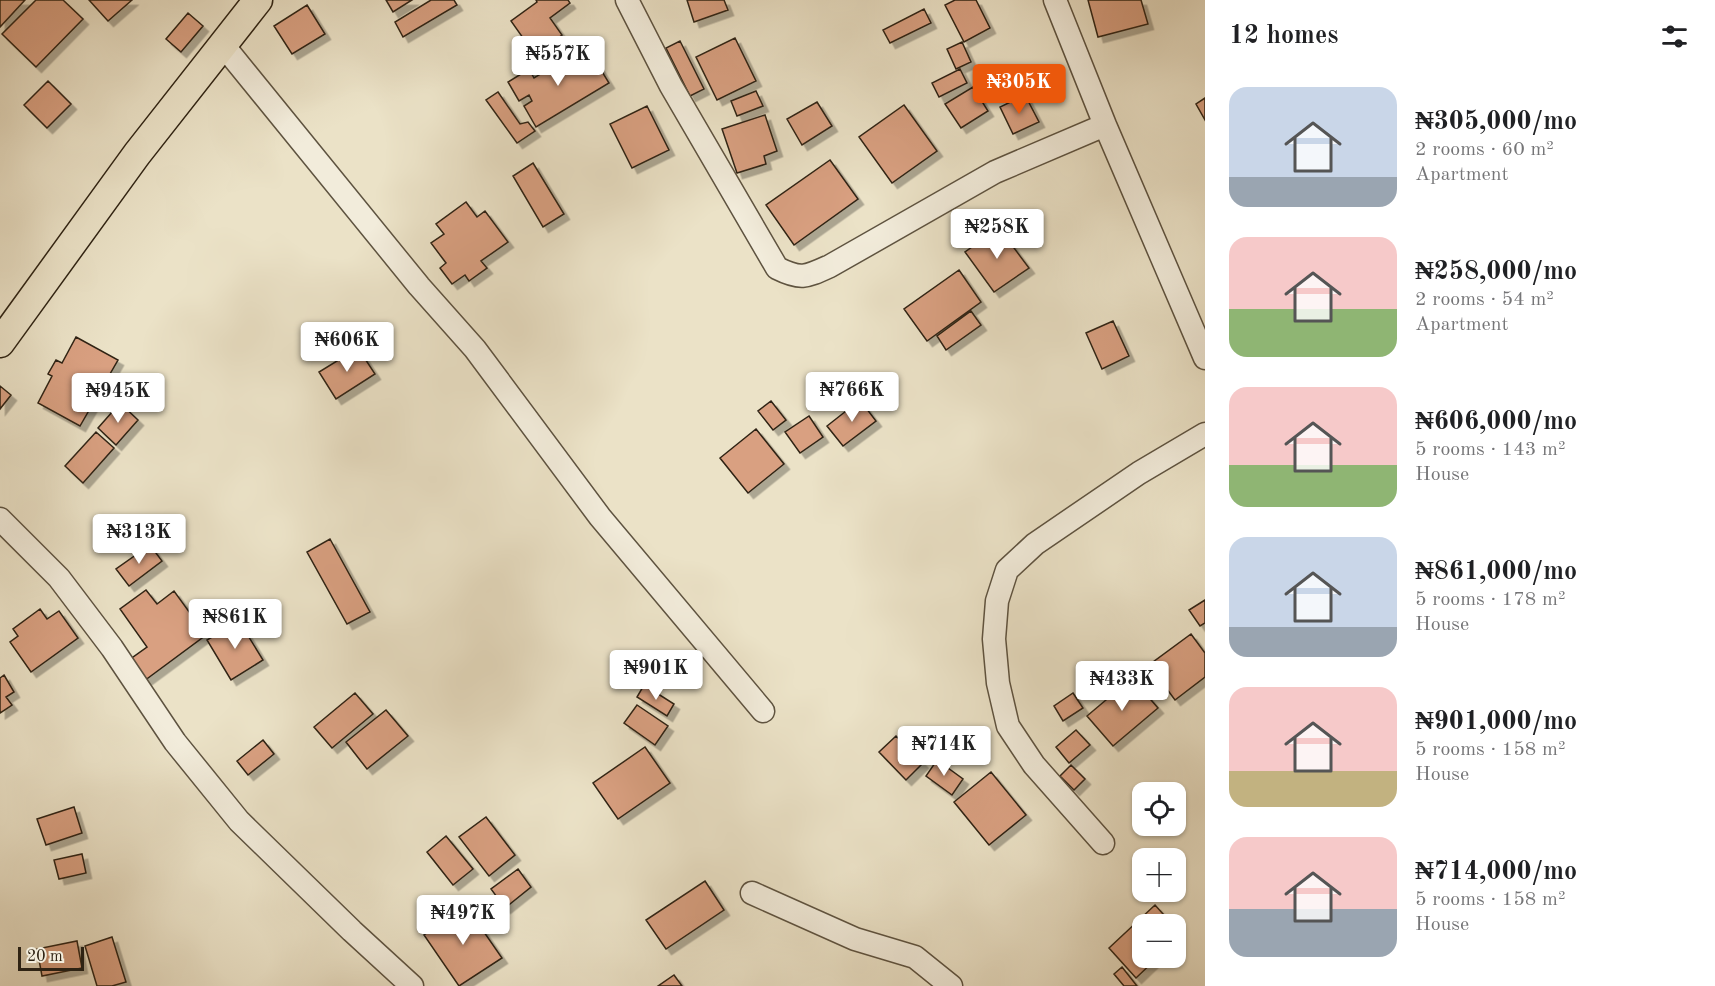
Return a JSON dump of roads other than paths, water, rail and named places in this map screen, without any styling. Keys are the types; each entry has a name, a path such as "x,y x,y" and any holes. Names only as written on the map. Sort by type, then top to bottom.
{"main road":[{"path":"0,343 137,154 258,0"}],"street":[{"path":"627,0 671,86 777,268 795,276 812,275 995,172 1105,125"},
{"path":"1055,0 1105,125 1205,358"},
{"path":"223,45 419,286 475,349 600,517 763,711"},
{"path":"1103,843 1034,765 1008,726 998,684 994,639 997,601 1007,570 1035,544 1139,473 1205,434"},
{"path":"0,519 59,578 112,648 175,742 239,821 412,986"},
{"path":"752,893 855,939 915,957 951,986"}]}
